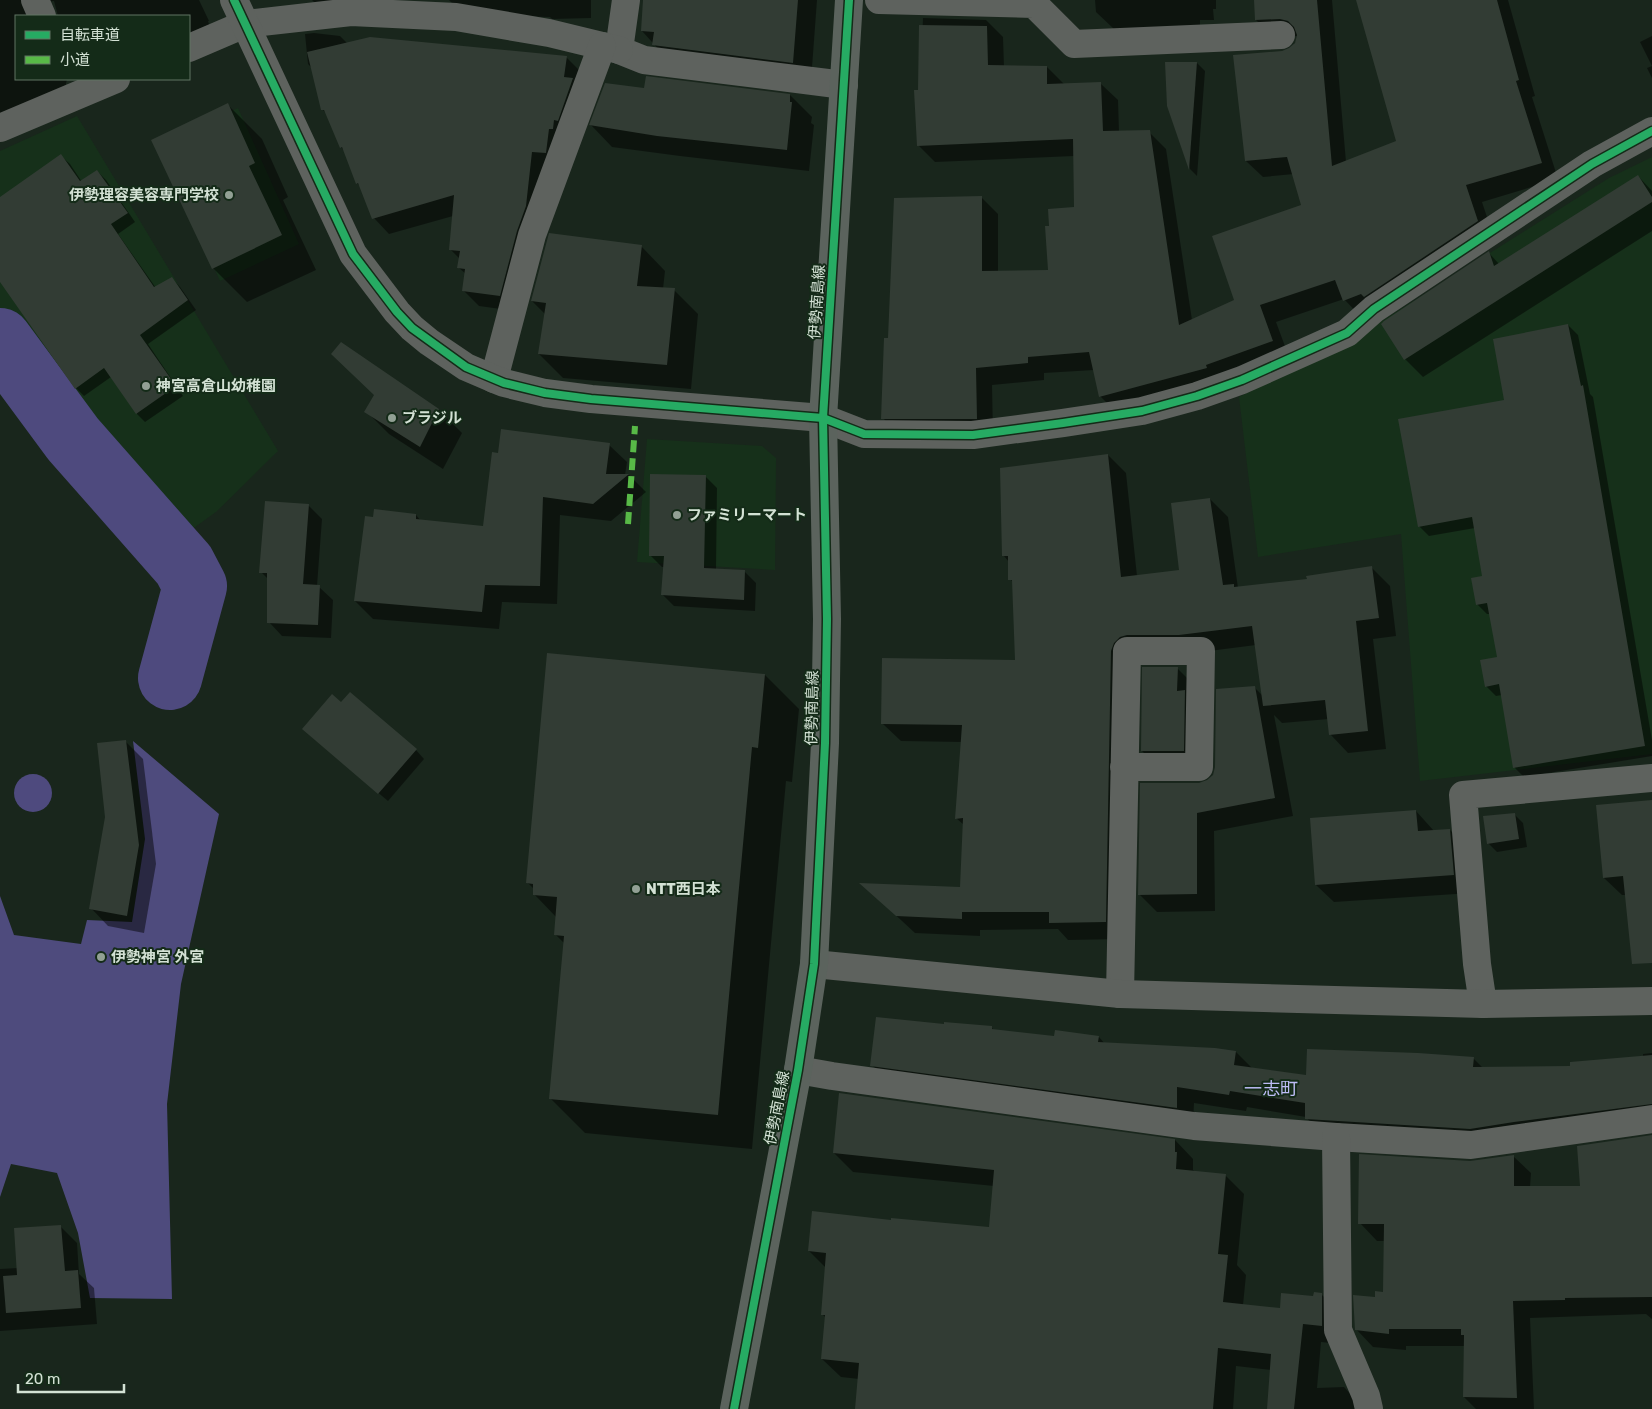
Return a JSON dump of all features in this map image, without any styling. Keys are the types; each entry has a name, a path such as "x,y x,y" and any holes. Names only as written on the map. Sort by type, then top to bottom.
{"main road":[{"name":"伊勢南島線","path":"734,1409 798,1070 814,964 825,743 827,628 823,418 849,0"}],"street":[{"path":"35,0 42,15"},
{"path":"494,379 532,235 610,48 626,0"},
{"path":"879,0 1034,4 1074,44 1281,35"},
{"path":"239,12 352,254 397,312 412,328 466,367 504,383 545,392 592,399 823,418 864,434 973,435 1063,423 1142,411 1197,396 1242,380 1347,334 1374,309 1454,255 1592,164 1652,131"},
{"path":"190,47 239,12 351,12 456,17 549,33 610,48 644,60 844,85"},
{"path":"0,128 73,87 111,80"},
{"path":"1120,994 1124,767 1127,650 1201,651 1199,767 1124,767"},
{"path":"1483,1004 1477,964 1463,794 1652,778"},
{"path":"814,964 1120,994 1483,1004 1652,1001"},
{"path":"798,1070 1194,1126 1471,1145 1652,1119"},
{"path":"1336,1137 1338,1330 1366,1396 1369,1409"}],"shaded area":[{"name":"伊勢理容美容専門学校","path":"238,108 299,244 220,281 159,145"},
{"name":"神宮高倉山幼稚園","path":"77,116 278,451 216,512 177,540 0,321 0,151"},
{"path":"1652,157 1652,754 1420,781 1401,534 1258,557 1239,397 1339,348 1609,178"},
{"path":"647,439 762,446 776,458 775,570 637,562"},
{"path":"133,741 219,814 181,984 167,1104 172,1299 90,1298 78,1233 57,1173 11,1164 0,1197 0,896 14,935 81,944 87,920 132,922 145,839"},
{"path":"33,774 40,775 46,780 51,786 51,800 46,806 40,811 33,812 26,811 20,806 15,800 14,793 15,786 20,780 26,775"}],"building":[{"path":"643,0 798,0 793,63 652,45 654,32 641,31"},
{"path":"1254,0 1317,0 1332,166 1396,141 1356,0 1497,0 1519,80 1516,81 1542,163 1466,185 1478,221 1364,297 1361,294 1343,301 1335,280 1260,305 1273,341 1206,365 1207,368 1099,397 1089,352 1028,357 1028,363 976,368 977,419 881,419 884,338 888,338 894,198 982,196 982,271 1048,270 1045,226 1049,226 1048,209 1074,207 1073,139 917,146 914,90 918,90 919,25 987,26 988,65 1047,66 1047,84 1101,82 1103,131 1150,130 1179,325 1234,300 1212,236 1301,205 1287,157 1245,161 1233,55 1282,51 1295,43 1297,35 1294,27 1288,21 1280,19 1255,20"},
{"path":"370,37 567,56 564,77 573,78 558,121 554,120 553,129 549,129 546,153 532,152 526,206 517,231 500,296 462,291 465,269 457,268 460,251 449,250 454,195 372,219 342,147 340,148 324,110 321,110 307,52"},
{"path":"1165,62 1197,62 1189,170 1167,106"},
{"path":"646,76 790,94 790,102 792,102 787,150 657,136 589,125 605,83 644,88"},
{"name":"伊勢理容美容専門学校","path":"228,103 255,163 249,166 282,235 212,269 151,140"},
{"path":"61,154 80,181 97,170 128,213 111,224 154,287 172,277 188,300 140,335 176,386 136,414 104,368 75,389 0,282 0,197"},
{"path":"1638,175 1652,197 1652,202 1404,360 1381,324 1384,321 1489,251 1494,266"},
{"path":"549,233 642,245 637,286 675,288 667,365 538,354 546,303 531,301"},
{"path":"1568,324 1581,386 1583,385 1645,746 1513,768 1499,684 1485,687 1480,660 1497,657 1487,603 1476,605 1471,578 1482,576 1472,517 1418,527 1398,419 1504,400 1493,339"},
{"path":"341,342 439,409 420,447 364,412 374,395 331,354"},
{"path":"501,429 610,443 606,474 629,474 593,504 543,497 540,586 485,585 482,612 354,601 365,516 373,517 374,509 416,514 416,519 483,526 492,452 498,453"},
{"path":"1108,454 1121,577 1179,570 1171,503 1210,498 1223,585 1234,584 1234,587 1307,579 1306,576 1372,566 1379,618 1356,621 1368,731 1329,735 1325,700 1263,706 1252,626 1179,635 1127,635 1120,637 1114,643 1111,651 1106,922 1049,923 1049,912 962,912 962,919 896,916 859,883 960,887 963,818 955,819 962,725 881,724 882,658 1015,660 1012,580 1008,580 1008,556 1002,556 1000,468"},
{"name":"ファミリーマート","path":"650,474 706,475 704,568 745,570 744,600 661,595 664,556 649,556"},
{"path":"265,501 309,504 303,584 320,585 318,625 267,623 267,573 259,573"},
{"name":"NTT西日本","path":"547,653 765,674 758,748 752,747 718,1115 549,1099 564,936 554,935 557,897 533,895 533,884 526,883"},
{"path":"1142,667 1178,667 1177,691 1185,690 1184,751 1141,751"},
{"path":"1255,686 1275,798 1197,813 1197,894 1138,895 1140,783 1199,783 1213,775 1215,767 1216,689"},
{"path":"350,692 417,749 378,794 302,729 332,694 341,702"},
{"path":"126,740 139,845 127,916 89,909 105,817 97,743"},
{"path":"1652,800 1652,963 1632,964 1623,876 1603,878 1596,805"},
{"path":"1416,810 1418,831 1450,829 1454,875 1315,885 1310,818"},
{"path":"1515,813 1519,839 1487,844 1483,816"},
{"path":"876,1017 944,1024 944,1022 992,1026 992,1029 1054,1036 1055,1030 1099,1036 1098,1042 1215,1048 1236,1051 1234,1065 1306,1075 1307,1049 1474,1057 1473,1067 1570,1066 1570,1062 1652,1055 1652,1104 1470,1129 1305,1119 1305,1103 1230,1091 1229,1095 1177,1087 1177,1108 870,1066"},
{"path":"839,1093 1175,1139 1175,1152 1177,1152 1176,1169 1226,1174 1218,1254 1228,1255 1223,1302 1280,1308 1281,1293 1313,1296 1314,1292 1322,1293 1322,1326 1303,1324 1294,1409 1267,1409 1271,1354 1218,1348 1213,1409 855,1409 859,1363 821,1359 825,1315 821,1315 826,1253 808,1251 812,1211 891,1220 891,1218 989,1227 994,1170 833,1153"},
{"path":"1652,1135 1652,1297 1565,1298 1565,1300 1513,1301 1517,1398 1463,1397 1464,1335 1461,1335 1461,1329 1389,1329 1389,1334 1355,1330 1353,1295 1375,1297 1375,1291 1383,1292 1384,1224 1358,1224 1359,1154 1470,1161 1514,1155 1514,1186 1580,1186 1577,1146"},
{"path":"61,1225 65,1271 78,1270 81,1308 6,1313 3,1276 17,1275 14,1228"}],"waterway":[{"path":"0,340 73,439 184,565 195,586 170,678"}],"marked path":[{"path":"628,524 635,426"}],"cycle path":[{"path":"234,0 353,254 397,312 412,328 466,367 504,383 545,393 591,399 823,418 864,434 973,435 1063,423 1142,411 1197,396 1242,380 1347,333 1374,309 1592,164 1652,131"},
{"path":"734,1409 798,1070 814,964 825,743 827,619 823,418 849,0"}],"place":[{"name":"伊勢理容美容専門学校","path":"229,195"},
{"name":"神宮高倉山幼稚園","path":"146,386"},
{"name":"ブラジル","path":"392,418"},
{"name":"ファミリーマート","path":"677,515"},
{"name":"NTT西日本","path":"636,889"},
{"name":"伊勢神宮 外宮","path":"101,957"}],"district":[{"name":"一志町","path":"1271,1089"}]}
